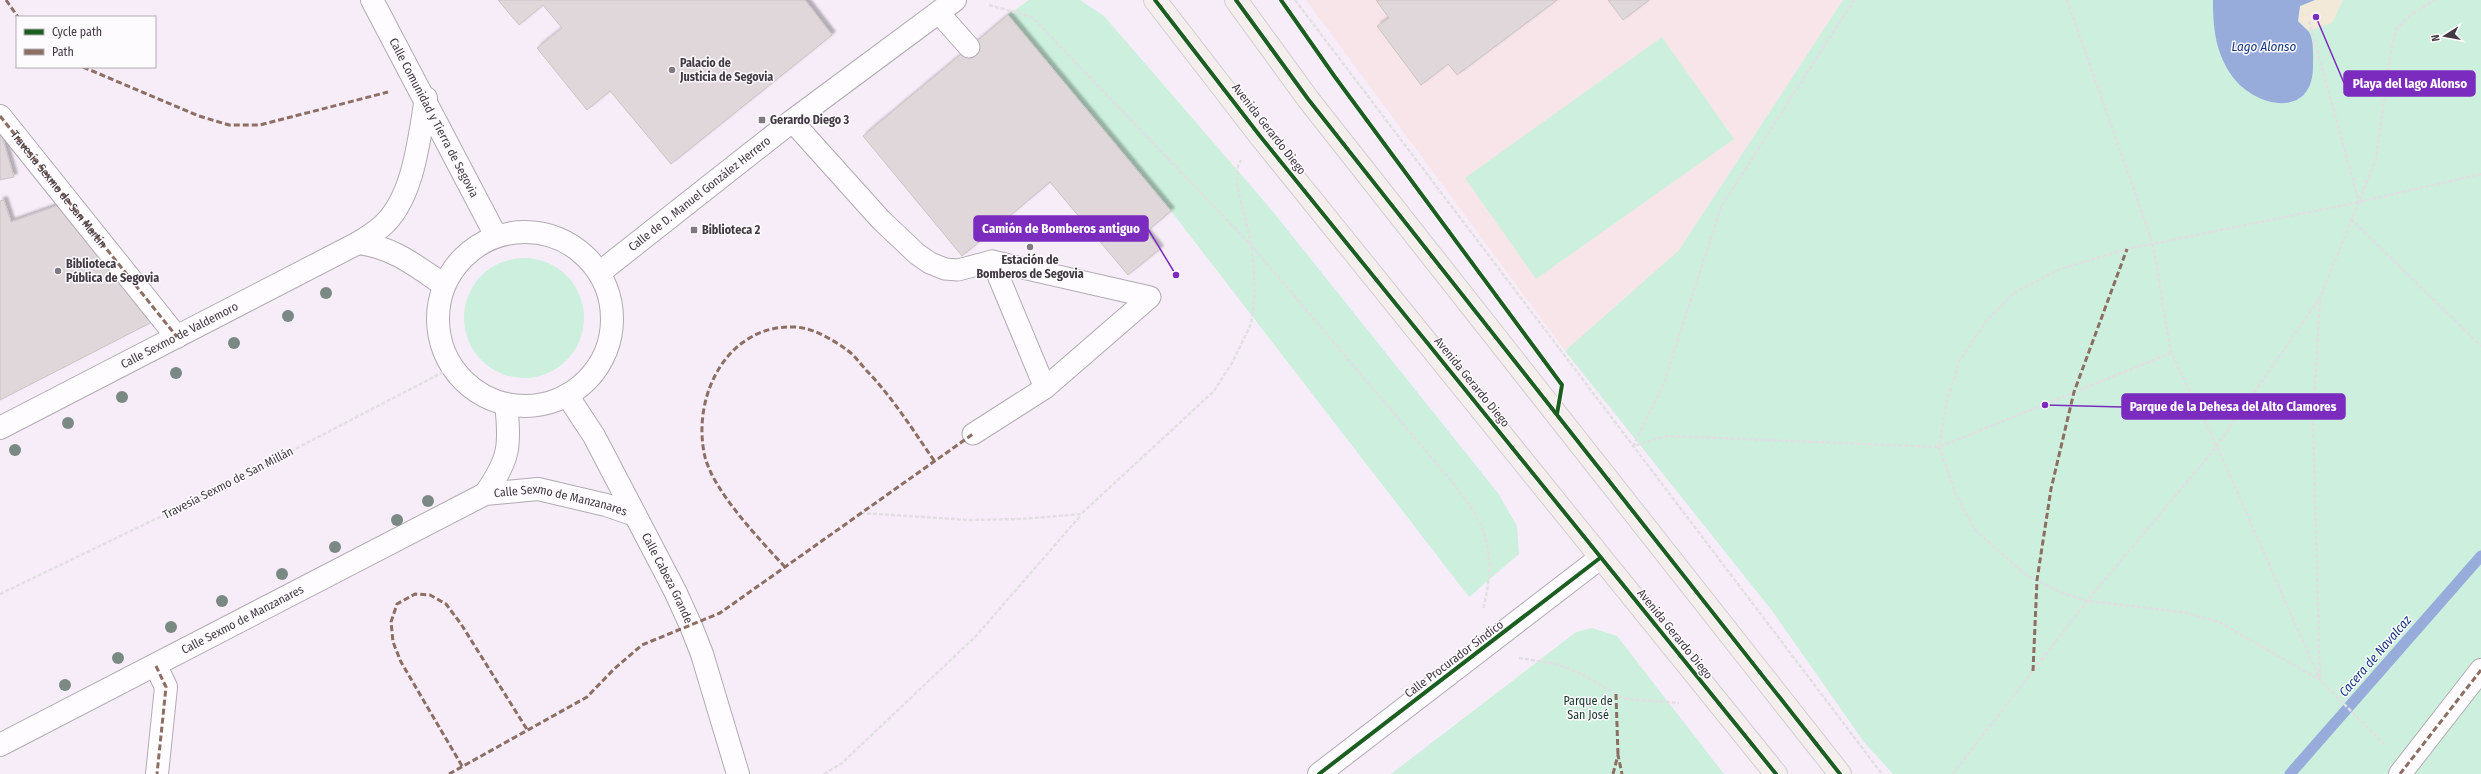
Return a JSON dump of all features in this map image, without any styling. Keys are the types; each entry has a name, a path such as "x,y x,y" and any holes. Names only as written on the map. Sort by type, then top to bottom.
{"main road":[{"name":"Avenida Gerardo Diego","path":"1155,0 1260,136 1776,774"},
{"path":"1236,0 1308,99 1840,774"}],"street":[{"name":"Calle Comunidad y Tierra de Segovia","path":"372,0 426,98 496,236"},
{"name":"Calle de D. Manuel González Herrero","path":"599,273 792,121 946,6"},
{"name":"Calle Sexmo de Valdemoro","path":"0,428 358,243 382,226 406,190 418,147 426,98"},
{"name":"Travesía Sexmo de San Martín","path":"0,116 177,337"},
{"path":"519,231 543,233 566,241 584,254 599,273 609,295 612,318 609,341 601,363 586,381 567,395 541,404 527,406 506,404 483,395 462,380 448,359 439,335 438,310 444,285 457,264 474,247 496,236 519,231"},
{"path":"358,243 383,248 402,256 444,285"},
{"name":"Calle Cabeza Grande","path":"567,395 594,436 691,626 702,654 738,774"},
{"name":"Calle Sexmo de Manzanares","path":"485,494 499,475 506,459 510,435 506,404"},
{"name":"Calle Sexmo de Manzanares","path":"0,744 156,666 485,494 538,489 606,505 635,515"},
{"name":"Calle Procurador Síndico","path":"1319,774 1600,558"},
{"path":"156,666 166,687 157,774"},
{"path":"2400,774 2481,670"}],"lane":[{"path":"946,6 969,47"},
{"path":"792,121 858,195 917,254 930,263 958,270 992,261 1150,297 1045,388 973,434"},
{"path":"992,261 1045,388"}],"path":[{"path":"1295,0 1882,774"},
{"path":"1633,446 1663,386 1720,207 1854,0"},
{"path":"2067,0 2153,244 2171,353 2217,446 2320,680"},
{"path":"1953,774 2087,601 2217,446 2320,298 2376,159 2390,56 2396,30 2410,15 2435,0"},
{"path":"989,5 1032,17 1252,246 1453,483 1478,518 1487,544 1490,582 1483,610"},
{"path":"2309,21 2359,202"},
{"path":"824,774 842,763 976,636 1081,514 1214,391 1229,367 1251,324 1255,295 1252,246 1237,185 1238,166 1245,152"},
{"path":"2371,732 2320,680 2219,622 2182,612 2087,601 2062,593 2026,575 1975,530 1956,494 1939,447 1947,400 1960,360 1987,320 2014,293 2060,268 2153,244 2359,202 2481,174"},
{"path":"2351,219 2481,346"},
{"path":"2320,298 2313,425 2320,680"},
{"path":"1633,446 1667,436 1939,447 2171,353"},
{"path":"861,513 970,520 1022,519 1081,514"},
{"path":"1519,658 1556,664 1582,674 1624,699 1685,703"}],"shaded area":[{"path":"1306,0 1843,0 1679,250 1565,351"}],"green space":[{"path":"1029,0 1080,0 1104,16 1270,208 1498,493 1517,526 1519,554 1469,597 1171,211 1008,15"},
{"path":"1843,0 2481,0 2481,774 1893,774 1864,742 1773,612 1565,351 1679,250"},
{"path":"1662,37 1734,139 1536,279 1465,178"},
{"path":"524,258 536,259 547,263 557,268 566,276 574,285 579,295 583,306 583,330 579,341 574,351 566,360 557,368 547,373 536,377 524,378 512,377 501,373 491,368 482,360 474,351 469,341 465,330 464,318 465,306 469,295 474,285 482,276 491,268 501,263 512,259"},
{"name":"Parque de San José","path":"1592,628 1617,636 1724,774 1391,774 1576,632"}],"sand":[{"path":"2313,0 2343,0 2332,23 2309,31 2298,21 2300,7"}],"water":[{"name":"Lago Alonso","path":"2213,0 2315,0 2300,6 2298,21 2311,35 2313,48 2311,83 2303,95 2293,102 2280,103 2266,100 2252,94 2240,85 2230,73 2218,47 2214,28"}],"building":[{"name":"Palacio de Justicia de Segovia","path":"498,0 805,0 832,35 671,164 610,91 587,110 537,48 562,28 543,5 519,25"},
{"path":"1376,0 1557,0 1457,75 1448,64 1421,85 1377,26 1389,18"},
{"path":"1608,0 1649,0 1623,20"},
{"path":"1008,15 1171,211 1146,232 1160,249 1128,275 1050,182 962,256 863,136"},
{"path":"0,129 14,177 0,180"},
{"name":"Biblioteca Pública de Segovia","path":"4,200 11,222 62,204 156,320 0,400 0,201"}],"waterway":[{"name":"Cacera de Navalcaz","path":"2290,774 2481,556"}],"marked path":[{"path":"6,0 17,16"},
{"path":"85,68 199,116 229,125 260,125 388,92"},
{"path":"0,116 177,337"},
{"path":"2033,671 2037,580 2051,489 2074,392 2127,249"},
{"path":"785,567 751,530 728,500 710,471 705,457 702,434 703,411 709,389 719,369 733,351 750,338 771,329 795,327 816,332 842,346 855,357 885,392 935,462"},
{"path":"449,774 587,697 614,669 642,645 720,613 973,434"},
{"path":"462,766 401,662 393,642 391,622 397,604 415,594 430,595 446,604 461,624 528,731"},
{"path":"156,666 166,687 157,774"},
{"path":"2400,774 2481,670"},
{"path":"1616,694 1618,755"},
{"path":"1613,774 1618,755 1622,774"}],"cycle path":[{"path":"1155,0 1260,136 1776,774"},
{"path":"1236,0 1308,99 1840,774"},
{"path":"1281,0 1335,77 1562,385 1557,414"},
{"path":"1319,774 1600,558"}],"place":[{"name":"Playa del lago Alonso","path":"2316,17"},
{"name":"Palacio de Justicia de Segovia","path":"672,70"},
{"name":"Gerardo Diego 3","path":"762,120"},
{"name":"Biblioteca 2","path":"694,230"},
{"name":"Estación de Bomberos de Segovia","path":"1030,247"},
{"name":"Biblioteca Pública de Segovia","path":"58,271"},
{"name":"Camión de Bomberos antiguo","path":"1176,275"},
{"name":"Parque de la Dehesa del Alto Clamores","path":"2045,405"}]}
